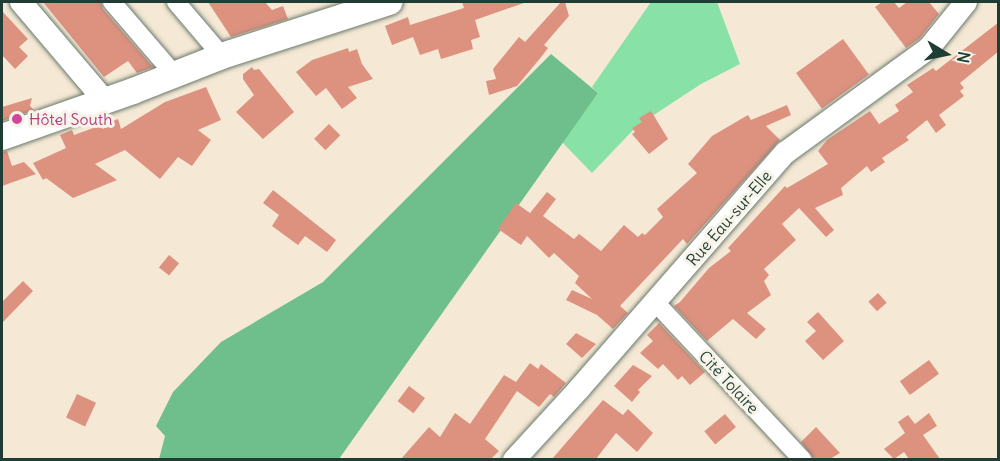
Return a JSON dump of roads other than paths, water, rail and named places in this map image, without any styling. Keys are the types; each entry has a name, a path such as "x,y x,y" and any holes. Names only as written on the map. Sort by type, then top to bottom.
{"main road":[{"path":"2,137 105,101 222,56 389,2"}],"street":[{"path":"21,2 105,101"},
{"path":"112,2 174,74"},
{"path":"176,2 222,56"},
{"name":"Rue Eau-sur-Elle","path":"514,459 656,302 785,153 929,48 966,2"},
{"name":"Cité Tolaire","path":"656,302 803,459"}],"place":[{"name":"Hôtel South","path":"17,119"}]}
